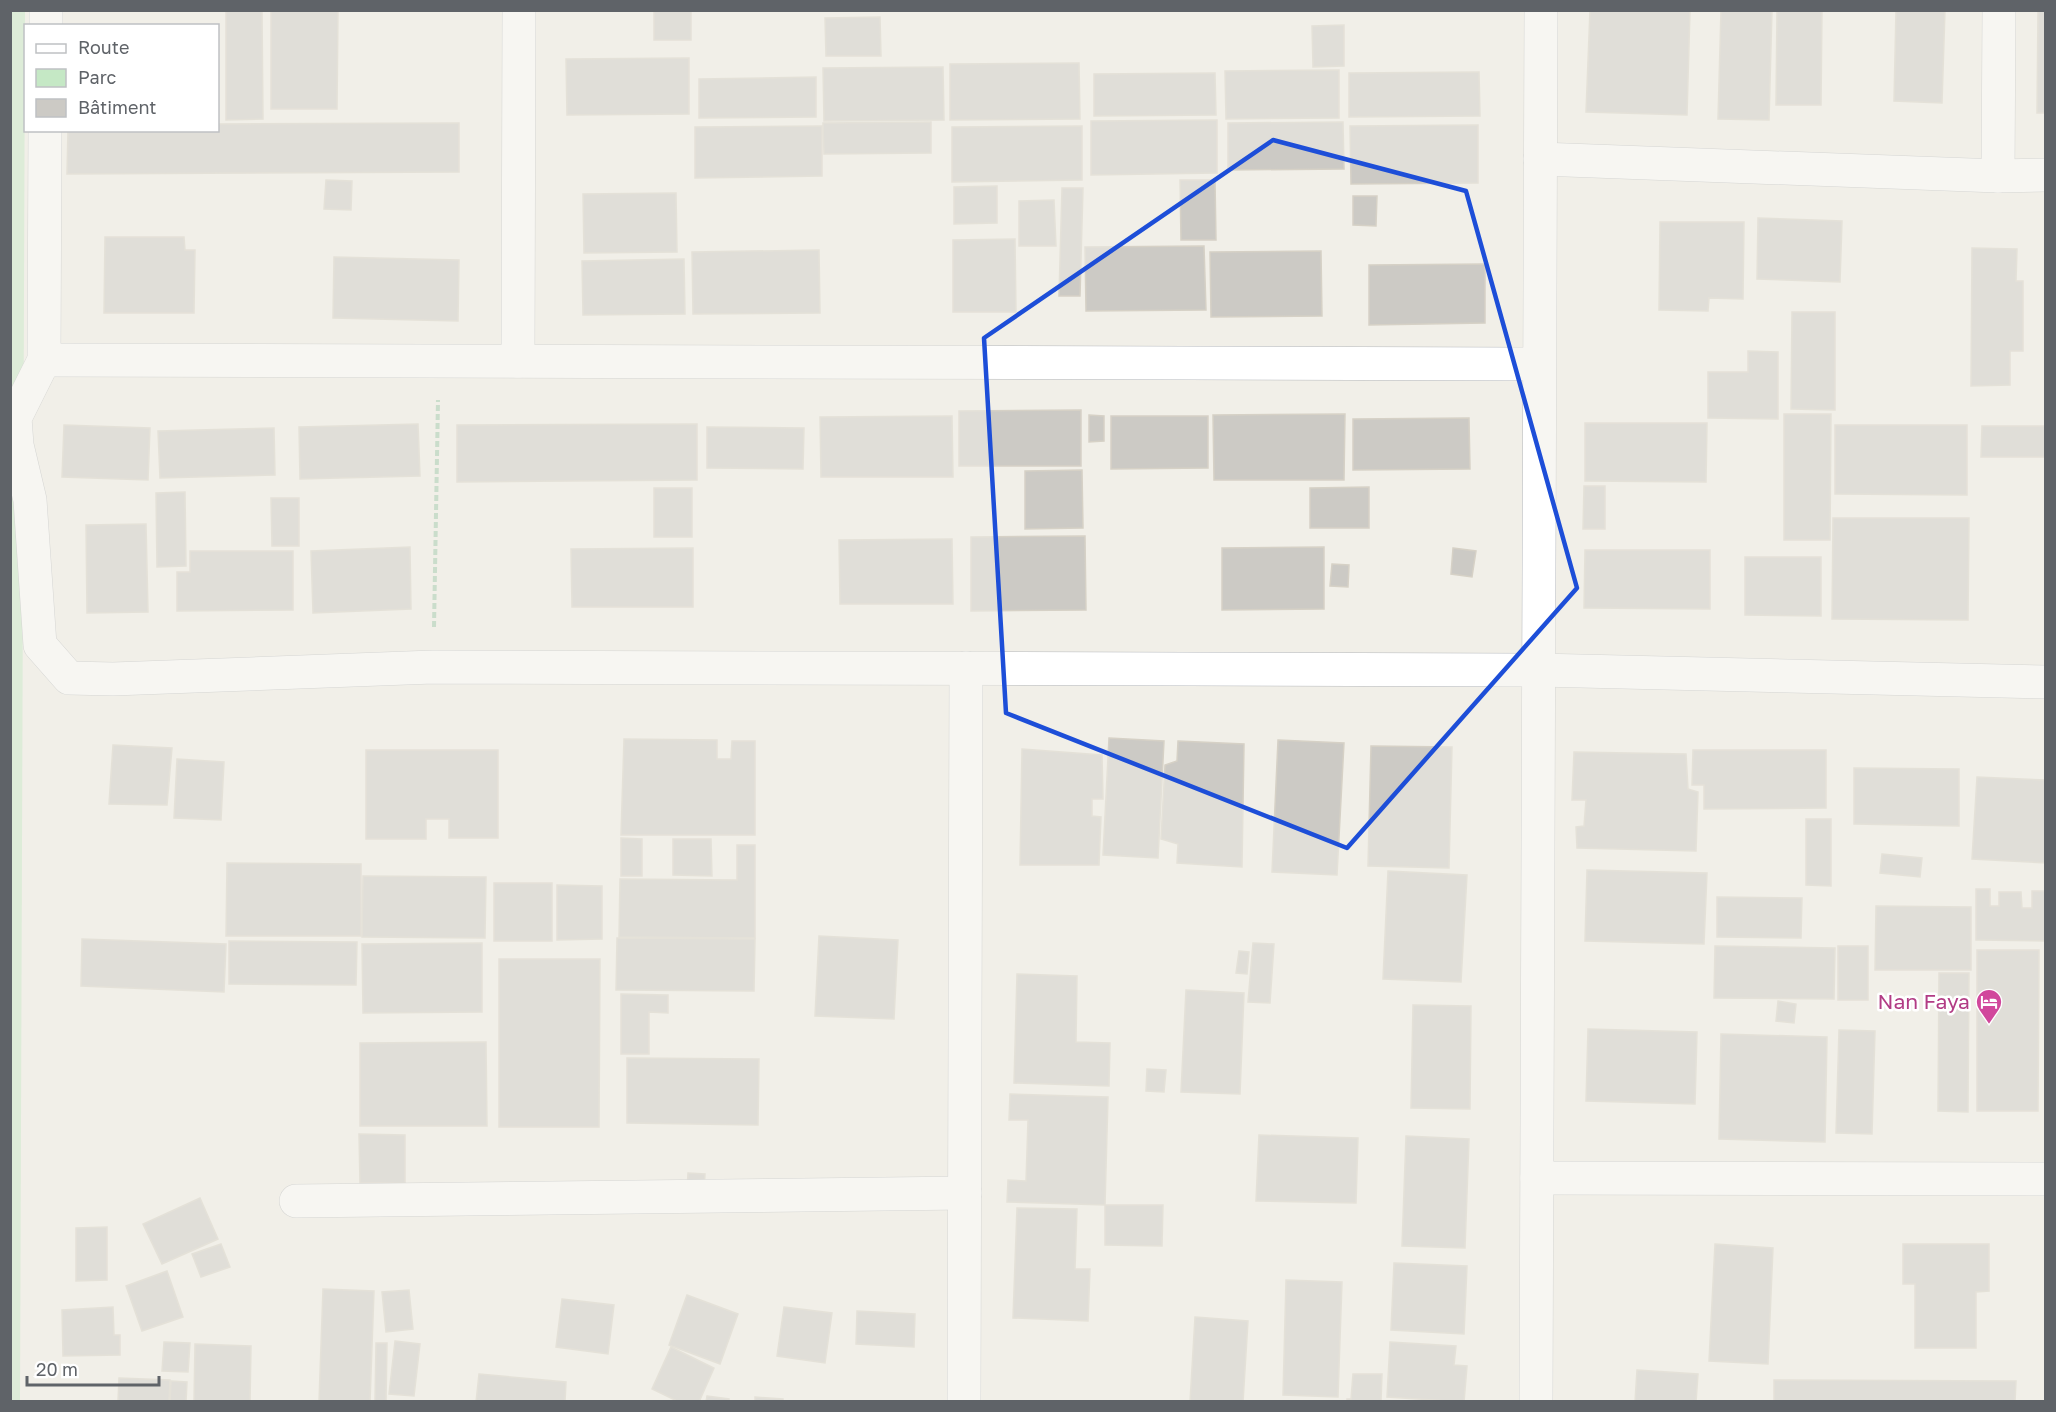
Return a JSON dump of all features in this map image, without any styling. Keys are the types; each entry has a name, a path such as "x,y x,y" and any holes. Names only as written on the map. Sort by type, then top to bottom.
{"street":[{"path":"518,361 519,10"},
{"path":"1536,1401 1541,10"},
{"path":"1998,176 1999,10"},
{"path":"45,132 44,360 15,418 17,445 30,500 40,645 69,678 113,679 433,667 966,668 1538,670 2046,682"},
{"path":"1540,159 2046,176"},
{"path":"44,360 1539,364"},
{"path":"964,1401 966,668"},
{"path":"1537,1178 2046,1179"},
{"path":"296,1201 965,1193"}],"path":[{"path":"433,667 439,361"}],"highlighted area":[{"path":"1273,140 1466,191 1577,588 1347,848 1006,713 984,338"}],"green space":[{"path":"10,11 25,11 20,1402 10,1401"}],"building":[{"path":"226,10 262,10 263,119 226,120"},
{"path":"271,10 338,10 337,109 271,109"},
{"path":"654,10 691,10 691,40 654,40"},
{"path":"1590,10 1690,10 1687,115 1586,112"},
{"path":"1721,10 1772,10 1769,120 1718,119"},
{"path":"1777,10 1822,10 1821,105 1776,105"},
{"path":"1896,10 1945,10 1942,103 1894,101"},
{"path":"2038,10 2046,10 2046,113 2037,113"},
{"path":"880,17 881,56 826,56 825,18"},
{"path":"1344,25 1344,66 1313,67 1312,26"},
{"path":"689,58 689,114 567,115 566,59"},
{"path":"1079,63 1080,119 950,120 950,64"},
{"path":"943,67 944,120 824,121 823,68"},
{"path":"1339,70 1339,118 1226,119 1225,71"},
{"path":"1479,72 1480,116 1349,117 1349,73"},
{"path":"1215,73 1216,115 1094,116 1094,74"},
{"path":"816,77 816,117 699,118 699,79"},
{"path":"1217,120 1217,173 1091,175 1091,121"},
{"path":"931,122 931,153 824,154 823,123"},
{"path":"1343,122 1344,169 1228,170 1228,123"},
{"path":"459,123 459,172 67,174 68,132 219,132 219,124"},
{"path":"1478,125 1478,183 1351,184 1350,126"},
{"path":"822,126 822,176 695,178 695,127"},
{"path":"1082,126 1082,180 952,182 952,127"},
{"path":"326,180 352,181 351,210 324,209"},
{"path":"1180,180 1215,180 1216,240 1181,240"},
{"path":"997,186 997,223 954,224 954,187"},
{"path":"1062,188 1083,188 1080,296 1059,296"},
{"path":"676,193 677,252 584,253 583,194"},
{"path":"1353,196 1377,196 1376,226 1353,225"},
{"path":"1054,200 1056,246 1019,246 1019,201"},
{"path":"1758,218 1842,221 1840,282 1757,279"},
{"path":"1660,222 1744,222 1743,299 1709,298 1708,311 1659,310"},
{"path":"105,237 184,237 185,250 195,250 194,313 104,313"},
{"path":"1015,239 1016,312 953,312 953,240"},
{"path":"1204,246 1206,310 1086,311 1085,247"},
{"path":"1972,248 2017,249 2016,281 2023,281 2023,351 2010,351 2010,385 1971,386"},
{"path":"819,250 820,313 693,314 692,252"},
{"path":"1321,251 1322,316 1211,317 1210,252"},
{"path":"334,257 459,260 458,321 333,318"},
{"path":"684,259 685,314 583,315 582,261"},
{"path":"1485,264 1485,323 1369,325 1369,265"},
{"path":"1792,312 1835,312 1835,410 1791,409"},
{"path":"1748,351 1778,352 1778,419 1708,418 1708,372 1748,372"},
{"path":"1081,410 1081,466 959,466 959,411"},
{"path":"1345,414 1344,480 1214,480 1213,415"},
{"path":"1784,414 1831,414 1830,540 1784,540"},
{"path":"1089,415 1104,416 1104,441 1089,442"},
{"path":"952,416 953,477 821,477 820,417"},
{"path":"1111,416 1208,416 1208,468 1111,469"},
{"path":"1469,418 1470,469 1353,470 1353,419"},
{"path":"1585,423 1707,423 1706,482 1585,481"},
{"path":"418,424 420,476 300,479 299,427"},
{"path":"697,424 697,480 457,482 457,425"},
{"path":"64,425 150,428 148,480 62,477"},
{"path":"1835,425 1967,425 1967,495 1835,494"},
{"path":"1982,426 2046,426 2046,457 1981,457"},
{"path":"707,427 804,428 803,469 707,468"},
{"path":"274,428 275,475 160,478 158,431"},
{"path":"1082,470 1083,528 1025,529 1025,471"},
{"path":"1584,486 1605,486 1605,529 1583,529"},
{"path":"1369,487 1369,528 1310,528 1310,488"},
{"path":"654,488 692,488 692,537 654,537"},
{"path":"185,492 186,566 157,567 156,493"},
{"path":"271,498 299,498 299,546 272,546"},
{"path":"1833,518 1969,518 1968,620 1832,619"},
{"path":"146,524 148,612 87,613 86,525"},
{"path":"1085,536 1086,610 971,611 971,537"},
{"path":"952,539 953,604 840,604 839,540"},
{"path":"410,547 411,609 313,613 311,551"},
{"path":"1324,547 1324,609 1222,610 1222,548"},
{"path":"693,548 693,607 572,607 571,549"},
{"path":"1453,548 1476,551 1472,577 1451,574"},
{"path":"1585,550 1710,550 1710,609 1584,608"},
{"path":"190,551 293,551 293,610 177,611 177,572 190,572"},
{"path":"1745,557 1821,557 1821,616 1745,615"},
{"path":"1332,564 1349,565 1348,587 1330,586"},
{"path":"1109,738 1164,741 1158,858 1103,855"},
{"path":"624,739 717,740 717,759 731,759 732,741 755,741 755,835 621,835"},
{"path":"1278,740 1344,743 1337,875 1272,872"},
{"path":"1178,741 1244,744 1242,867 1177,863 1178,844 1161,839 1165,765 1177,761"},
{"path":"113,745 172,748 167,805 109,804"},
{"path":"1371,746 1452,747 1449,868 1368,866"},
{"path":"1022,749 1102,755 1103,799 1092,799 1092,816 1101,817 1099,865 1020,865"},
{"path":"366,750 498,750 498,838 449,838 449,819 426,819 426,839 366,839"},
{"path":"1693,750 1826,750 1826,808 1704,809 1704,785 1692,785"},
{"path":"1574,752 1686,754 1688,789 1698,792 1696,851 1577,848 1576,827 1584,826 1586,800 1572,800"},
{"path":"177,759 224,762 221,820 174,818"},
{"path":"1854,768 1959,769 1959,826 1854,824"},
{"path":"1977,777 2046,780 2046,863 1972,859"},
{"path":"1806,819 1831,819 1831,886 1806,885"},
{"path":"621,838 642,839 642,876 621,876"},
{"path":"673,839 711,839 712,876 673,875"},
{"path":"737,845 755,845 755,938 619,937 620,879 737,880"},
{"path":"1882,854 1922,858 1920,877 1880,873"},
{"path":"227,863 361,864 361,936 226,936"},
{"path":"1587,870 1707,873 1704,944 1585,941"},
{"path":"1388,871 1467,875 1461,982 1383,979"},
{"path":"363,876 486,877 485,938 362,937"},
{"path":"494,883 552,883 552,941 494,941"},
{"path":"557,885 602,886 602,939 557,940"},
{"path":"1976,889 1990,889 1990,906 1999,906 1999,892 2021,892 2022,908 2032,908 2032,891 2046,891 2046,941 1976,940"},
{"path":"1717,897 1802,898 1801,938 1717,937"},
{"path":"1876,906 1971,907 1971,970 1875,970"},
{"path":"819,936 898,940 894,1019 815,1016"},
{"path":"617,938 755,939 754,991 616,990"},
{"path":"82,939 226,944 224,992 81,986"},
{"path":"229,941 357,942 356,985 229,984"},
{"path":"482,943 482,1012 363,1013 362,944"},
{"path":"1253,943 1274,944 1270,1003 1248,1002"},
{"path":"1715,946 1835,948 1834,999 1714,998"},
{"path":"1838,946 1868,946 1868,1000 1838,1000"},
{"path":"1977,950 2039,950 2038,1111 1977,1111"},
{"path":"1239,951 1249,952 1247,974 1236,973"},
{"path":"499,959 600,959 599,1127 499,1127"},
{"path":"1939,973 1969,973 1968,1112 1938,1111"},
{"path":"1017,974 1077,976 1076,1042 1110,1043 1109,1086 1014,1083"},
{"path":"1186,990 1244,993 1240,1094 1181,1092"},
{"path":"621,994 668,995 668,1013 649,1012 649,1054 621,1054"},
{"path":"1778,1001 1796,1004 1794,1023 1776,1021"},
{"path":"1413,1005 1471,1006 1470,1109 1411,1108"},
{"path":"1588,1029 1697,1032 1695,1104 1586,1101"},
{"path":"1839,1030 1875,1031 1872,1134 1836,1133"},
{"path":"1721,1034 1827,1037 1825,1142 1719,1139"},
{"path":"486,1042 487,1126 360,1126 360,1043"},
{"path":"627,1058 759,1059 758,1125 627,1123"},
{"path":"1147,1069 1166,1070 1164,1092 1146,1091"},
{"path":"1010,1094 1108,1097 1105,1205 1007,1202 1008,1180 1026,1181 1028,1120 1009,1120"},
{"path":"359,1134 405,1135 405,1183 360,1183"},
{"path":"1259,1135 1358,1138 1356,1203 1256,1201"},
{"path":"1406,1136 1469,1139 1465,1248 1402,1246"},
{"path":"688,1173 705,1174 704,1191 687,1190"},
{"path":"200,1198 218,1239 162,1264 143,1224"},
{"path":"1105,1205 1163,1205 1162,1246 1105,1245"},
{"path":"1017,1208 1077,1209 1075,1269 1090,1269 1088,1321 1013,1318"},
{"path":"107,1227 107,1280 76,1281 76,1228"},
{"path":"221,1244 230,1267 201,1277 192,1254"},
{"path":"1715,1244 1773,1248 1768,1364 1709,1361"},
{"path":"1903,1244 1989,1244 1989,1291 1976,1292 1976,1348 1915,1348 1915,1284 1903,1284"},
{"path":"1394,1263 1467,1266 1464,1334 1391,1330"},
{"path":"167,1271 183,1317 142,1331 126,1286"},
{"path":"1286,1280 1342,1282 1338,1397 1283,1395"},
{"path":"323,1289 374,1291 370,1402 319,1402"},
{"path":"409,1290 413,1329 386,1332 382,1292"},
{"path":"687,1295 738,1314 720,1364 669,1345"},
{"path":"562,1299 614,1305 608,1354 556,1347"},
{"path":"113,1307 114,1335 120,1335 120,1355 63,1356 62,1310"},
{"path":"784,1307 832,1313 825,1363 777,1356"},
{"path":"857,1311 915,1314 914,1347 856,1344"},
{"path":"1195,1317 1248,1321 1243,1402 1190,1402"},
{"path":"395,1341 420,1344 414,1396 389,1394"},
{"path":"164,1342 190,1343 188,1372 162,1371"},
{"path":"1390,1342 1456,1346 1454,1365 1467,1366 1464,1402 1387,1397"},
{"path":"376,1343 387,1343 386,1402 375,1402"},
{"path":"195,1344 251,1346 250,1402 194,1402"},
{"path":"671,1347 714,1368 699,1402 679,1402 652,1389"},
{"path":"1637,1370 1698,1374 1696,1402 1635,1402"},
{"path":"479,1374 566,1382 565,1402 476,1402"},
{"path":"1353,1374 1382,1374 1381,1401 1410,1402 1347,1402 1347,1399 1351,1399"},
{"path":"119,1378 170,1380 169,1402 118,1402"},
{"path":"1774,1380 2016,1381 2015,1402 1774,1402"},
{"path":"171,1381 187,1382 186,1402 170,1402"},
{"path":"707,1396 729,1399 729,1402 706,1402"},
{"path":"755,1397 783,1399 783,1402 755,1402"}],"place":[{"name":"Nan Faya","path":"1989,1025"}]}
